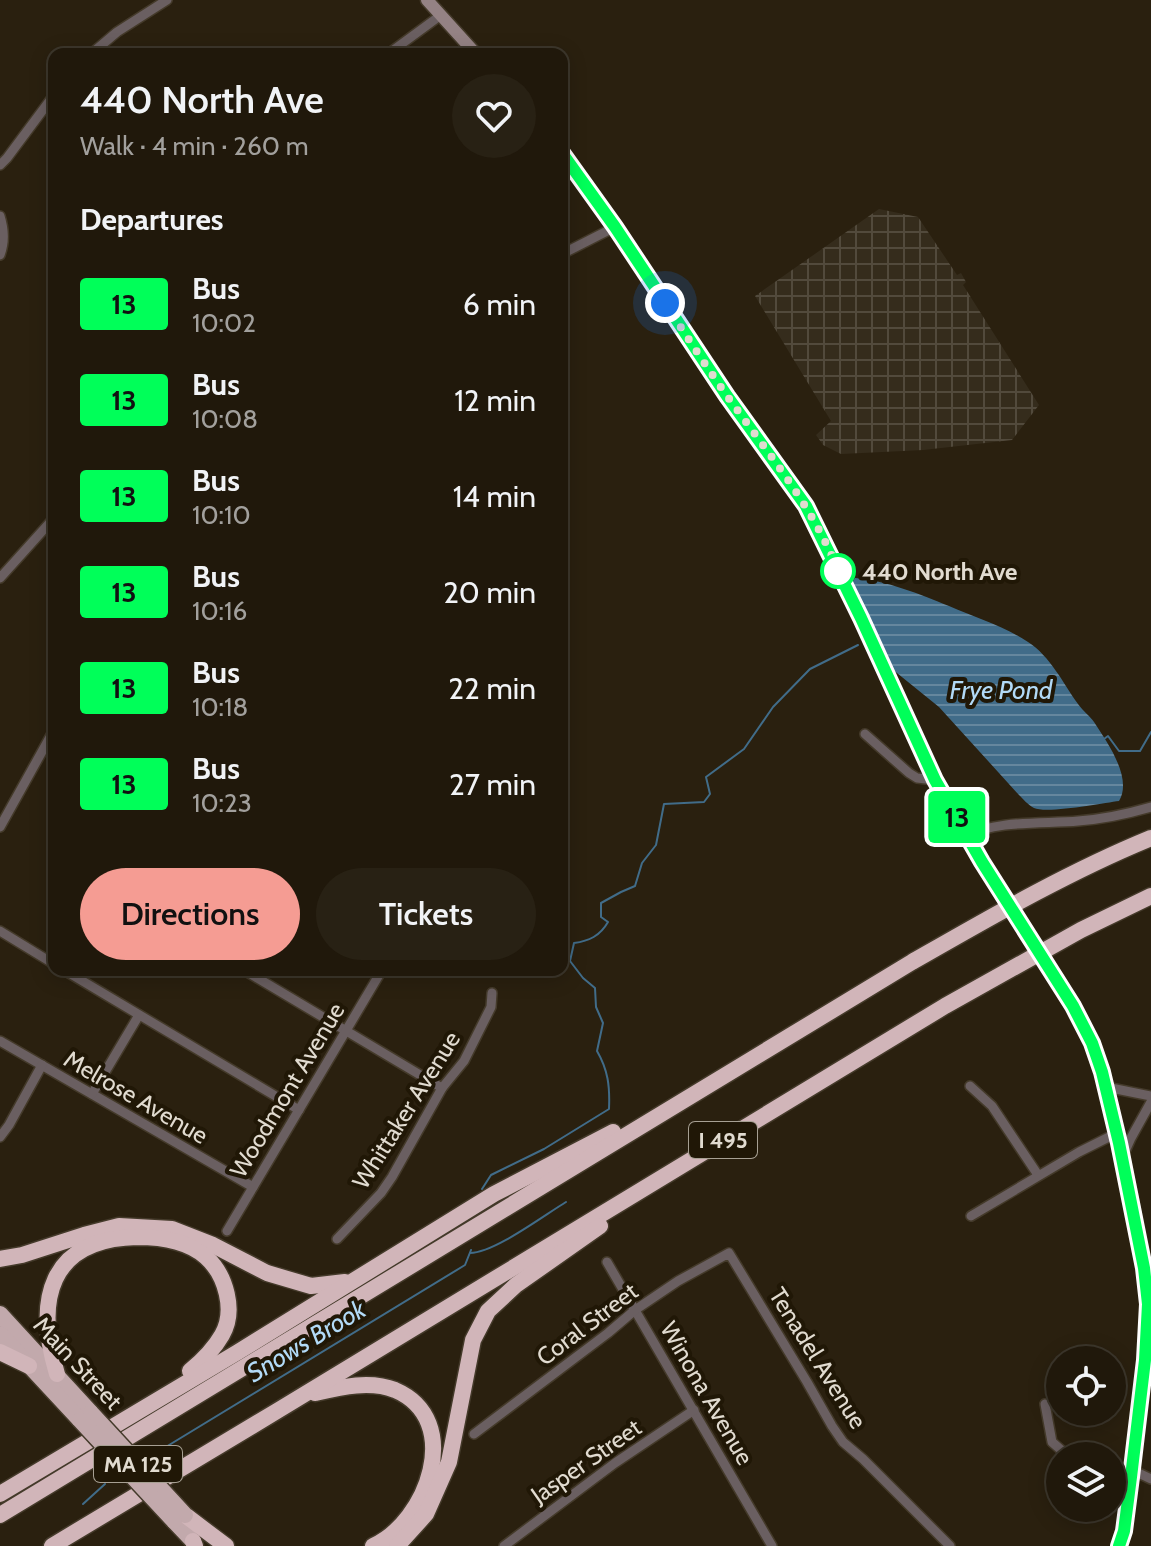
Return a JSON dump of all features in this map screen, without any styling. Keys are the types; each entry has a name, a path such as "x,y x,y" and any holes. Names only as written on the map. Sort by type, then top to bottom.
{"highway":[{"name":"I 495","path":"0,1515 912,962 990,917 1151,838"},
{"name":"I 495","path":"52,1546 958,998 1081,930 1151,896"},
{"path":"0,1494 494,1194 711,1084"},
{"path":"397,1546 426,1514 449,1462 473,1340 488,1311 516,1285 697,1156"},
{"path":"0,1259 119,1226 172,1229 213,1245 267,1273 311,1286 354,1281"},
{"path":"57,1374 49,1349 47,1314 49,1293 64,1265 77,1253 99,1243 120,1238 167,1240 188,1246 205,1256 219,1272 226,1290 228,1317 223,1334 202,1361 157,1399"},
{"name":"Main Street","path":"0,1314 57,1374 86,1416"},
{"name":"Main Street","path":"0,1334 29,1366 86,1416 180,1518 194,1544"},
{"path":"0,1352 29,1366"},
{"path":"302,1396 350,1386 376,1386 395,1390 412,1401 425,1417 432,1435 434,1455 431,1476 403,1522 373,1546"},
{"path":"0,1487 47,1464"},
{"path":"65,1546 106,1515"},
{"path":"180,1518 226,1546"}],"main road":[{"path":"427,0 471,48"},
{"path":"568,161 727,396 806,506 935,780 1092,1043 1117,1133 1144,1268 1148,1304 1148,1360 1124,1531 1119,1546"}],"street":[{"path":"98,48 167,0"},
{"path":"396,48 441,15"},
{"path":"0,165 48,103"},
{"path":"0,216 4,247 0,255"},
{"path":"568,251 615,227"},
{"path":"0,578 48,525"},
{"path":"865,734 909,773 917,778 935,780"},
{"path":"0,827 48,741"},
{"path":"967,836 979,829 1105,818 1151,807"},
{"path":"0,931 48,960"},
{"path":"74,976 299,1110"},
{"path":"254,976 442,1088"},
{"name":"Woodmont Avenue","path":"227,1231 378,976"},
{"name":"Whittaker Avenue","path":"337,1239 381,1193 442,1088 464,1061 491,1007 492,993"},
{"path":"92,1094 139,1015"},
{"name":"Melrose Avenue","path":"0,1041 253,1187"},
{"path":"0,1137 42,1065"},
{"path":"970,1086 992,1106 1038,1175"},
{"path":"1106,1087 1151,1099 1122,1158"},
{"path":"971,1216 1038,1175 1117,1133"},
{"name":"Coral Street","path":"474,1434 635,1310 678,1281 729,1253"},
{"name":"Tenadel Avenue","path":"729,1253 843,1442 950,1546"},
{"name":"Winona Avenue","path":"607,1262 772,1546"},
{"path":"1045,1404 1052,1442"},
{"name":"Jasper Street","path":"504,1546 615,1463 694,1410"},
{"path":"1132,1470 1151,1479"}],"shaded area":[{"path":"879,209 918,217 957,275 961,273 966,282 963,285 1039,405 1012,440 923,450 841,454 823,445 816,435 831,421 755,296"}],"water":[{"name":"Frye Pond","path":"855,578 891,585 927,597 1000,627 1036,648 1050,662 1092,720 1117,760 1123,782 1119,801 1051,810 1041,810 1028,804 939,707 892,669 851,584"}],"waterway":[{"name":"Snows Brook","path":"482,1189 491,1175 544,1149 609,1109 608,1078 597,1051 603,1023 596,1007 595,988 570,961 574,943 594,937 608,922 601,917 601,903 635,886 642,863 656,845 664,804 704,802 710,794 706,777 744,749 773,707 810,669 858,645"},
{"name":"Snows Brook","path":"1104,739 1108,736 1119,751 1140,751 1151,732"},
{"path":"470,1253 505,1241 566,1202"},
{"name":"Snows Brook","path":"151,1456 465,1265 471,1250"},
{"name":"Snows Brook","path":"83,1504 105,1484"}],"bus line":[{"name":"13","path":"568,161 727,396 806,506 935,780 982,862 1073,1006 1092,1043 1119,1143 1144,1268 1148,1304 1145,1360 1131,1477 1119,1546"}],"place":[{"name":"440 North Ave","path":"838,571"}],"route":[{"path":"665,303 727,396 798,493 838,571"}]}
